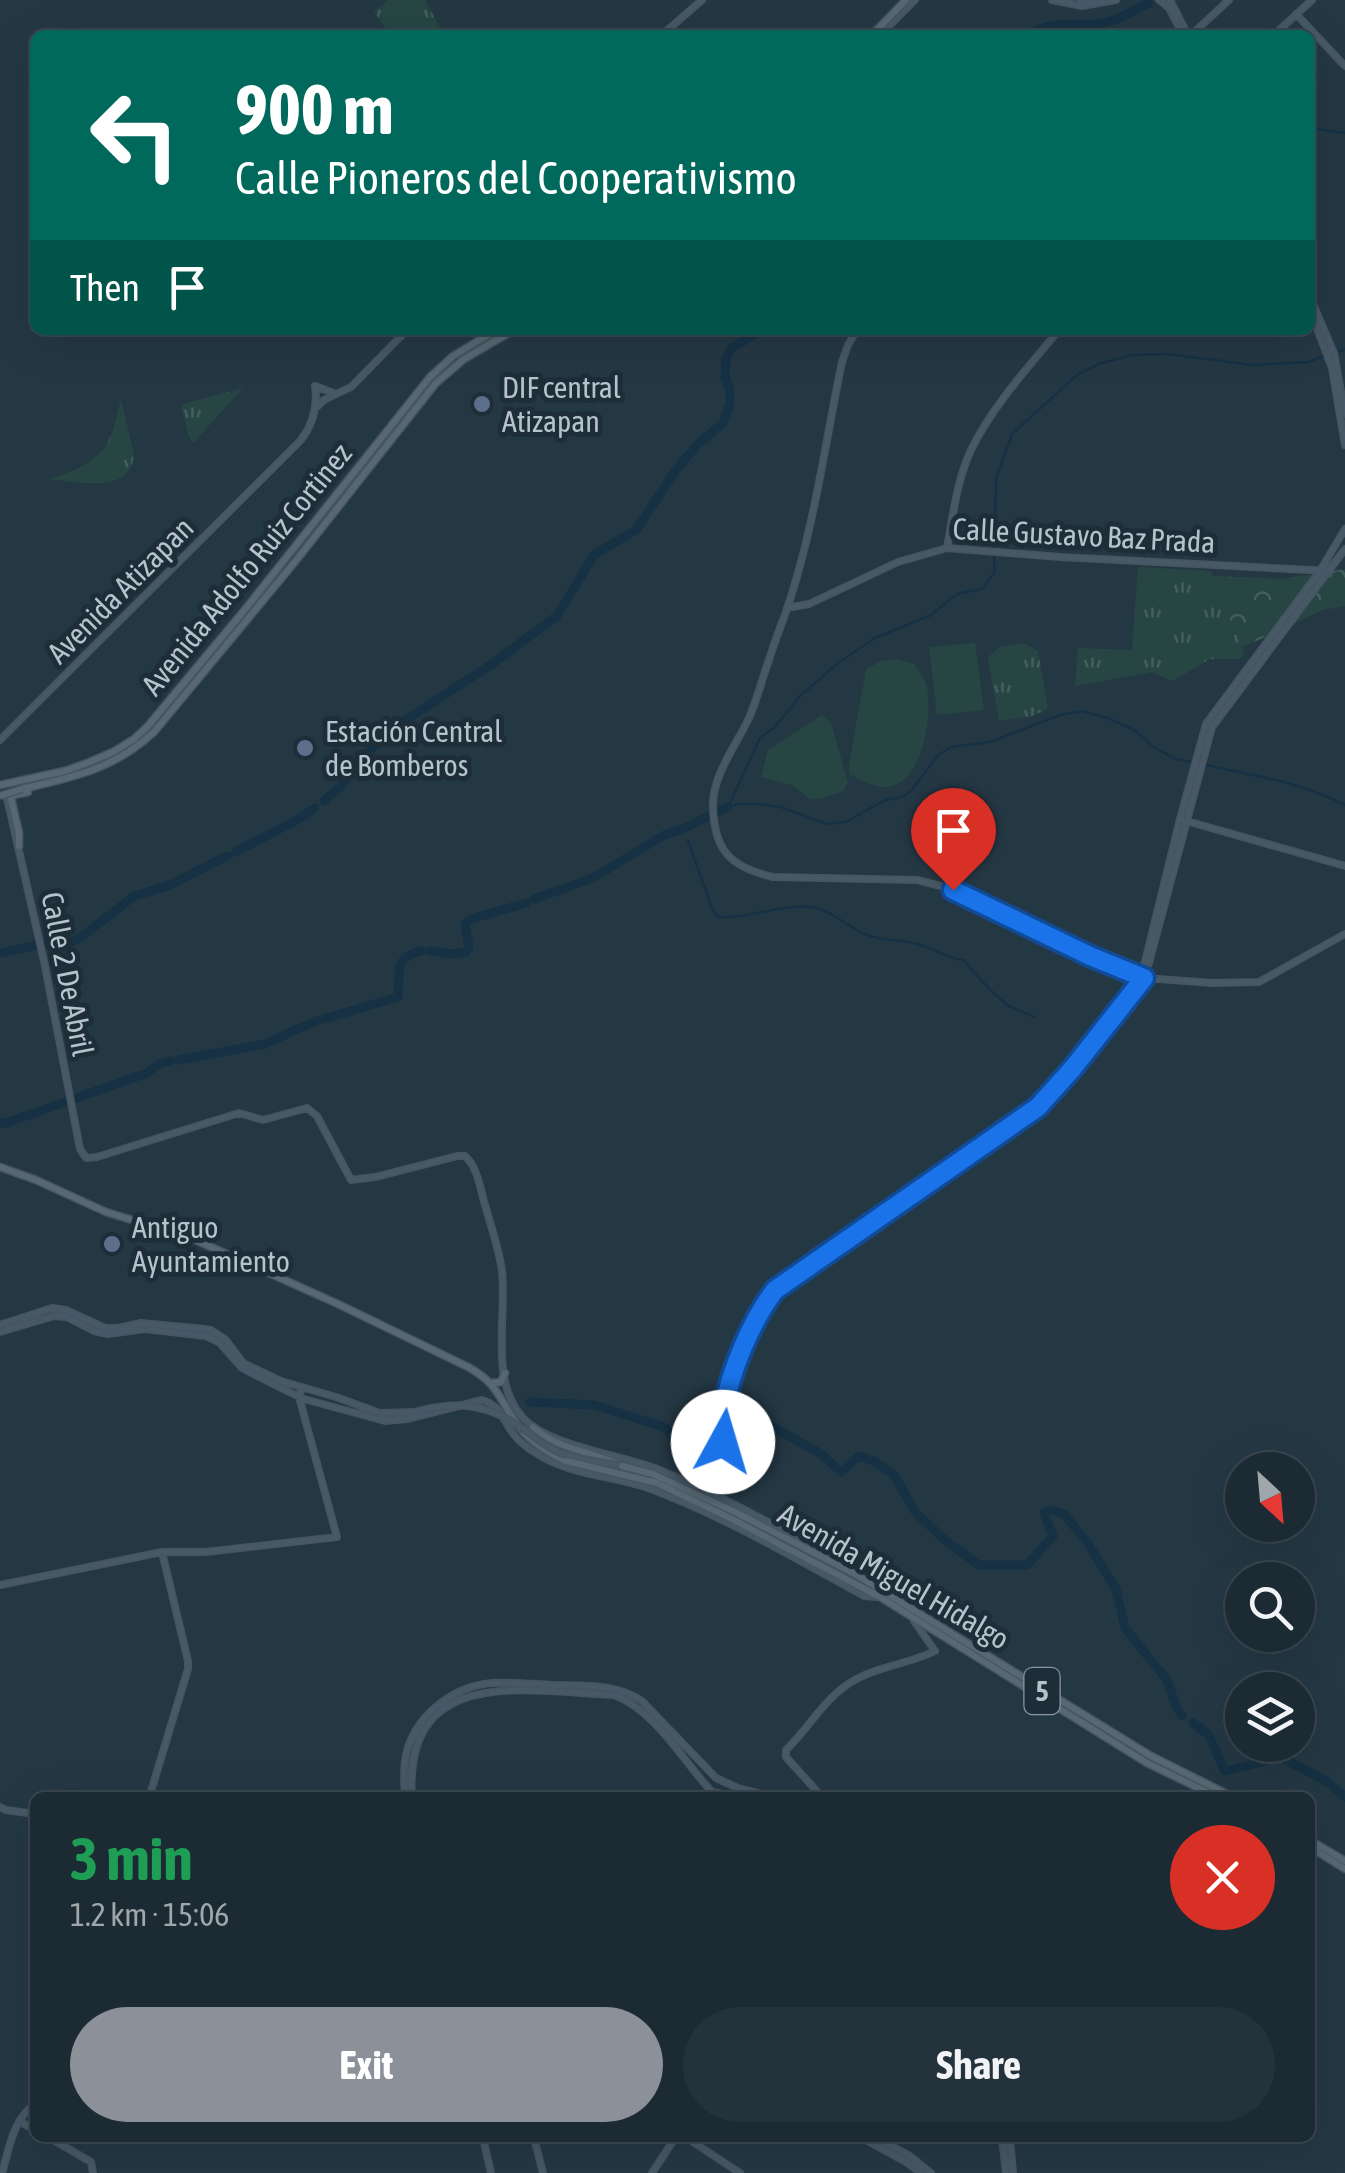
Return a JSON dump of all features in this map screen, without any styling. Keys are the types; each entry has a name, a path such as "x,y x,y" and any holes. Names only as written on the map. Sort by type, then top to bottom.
{"main road":[{"path":"880,30 908,0"},
{"name":"Avenida Adolfo Ruiz Cortinez","path":"3,797 118,760 154,732 453,356 488,335"},
{"name":"Avenida Adolfo Ruiz Cortinez","path":"423,392 458,363 506,335"},
{"name":"Avenida Adolfo Ruiz Cortinez","path":"0,785 65,771 113,752 134,739 195,677"},
{"path":"19,846 11,796 68,779"},
{"name":"Avenida Miguel Hidalgo","path":"0,1167 106,1212 191,1238 460,1363 491,1383 530,1440 564,1463 657,1483 735,1513 1151,1756 1223,1792"},
{"path":"491,1383 501,1382 505,1373"},
{"path":"500,1410 512,1417 511,1432"},
{"path":"533,1427 552,1442 622,1466"},
{"path":"544,1458 555,1456"},
{"name":"Avenida Miguel Hidalgo","path":"622,1466 653,1474 855,1574 1147,1763 1207,1792"},
{"path":"1315,1846 1345,1865"}],"street":[{"path":"668,30 702,0"},
{"path":"878,30 890,13 908,0"},
{"path":"882,30 896,19 908,0"},
{"path":"1052,0 1082,6 1116,0"},
{"path":"1080,0 1093,0"},
{"path":"1159,0 1184,30"},
{"path":"1170,0 1185,30"},
{"path":"1193,30 1228,0"},
{"path":"1279,30 1312,0"},
{"path":"890,13 896,19"},
{"path":"1296,14 1311,30"},
{"path":"1315,34 1345,66"},
{"path":"1315,308 1334,354 1345,414"},
{"path":"1315,322 1329,356 1345,445"},
{"path":"316,408 351,386 402,335"},
{"path":"854,335 842,362 803,556 751,714 715,789 717,839 726,853 750,872 773,878 930,883 1142,977 1259,982 1345,934"},
{"path":"947,548 959,484 970,451 1055,335"},
{"path":"316,408 315,386 336,394"},
{"name":"Avenida Atizapan","path":"0,740 300,440 308,431 316,408"},
{"path":"672,1498 686,1498 708,1479 722,1448 720,1405 729,1369 755,1309 769,1288 1035,1101 1142,977 1206,724 1320,571 1345,528"},
{"name":"Calle Gustavo Baz Prada","path":"787,608 810,604 898,562 947,548 1330,571"},
{"path":"1182,820 1212,726 1345,549"},
{"name":"Calle 2 De Abril","path":"3,797 19,846 80,1149 86,1158 97,1158 239,1113 263,1120 307,1108 316,1116 351,1180 465,1156 475,1170 500,1260 505,1373"},
{"path":"1182,820 1345,866"},
{"name":"Avenida Miguel Hidalgo","path":"0,1328 52,1308 66,1310 104,1328 141,1322 211,1330 225,1339 243,1363 380,1414 456,1404 492,1410 560,1453 622,1466"},
{"path":"0,1328 54,1316 67,1317 108,1334 145,1329 206,1336 219,1342 242,1368 299,1397 385,1421 407,1420 475,1400 490,1402 500,1410 511,1432 544,1458 649,1488 705,1512 864,1596 880,1596"},
{"path":"505,1373 511,1401 533,1427 572,1444 655,1468 722,1499"},
{"path":"0,1585 162,1552 205,1552 337,1537 299,1397 302,1388"},
{"path":"705,1512 700,1489 721,1431"},
{"path":"511,1432 530,1440"},
{"path":"649,1488 660,1481 655,1468"},
{"path":"708,1479 735,1513"},
{"path":"724,1522 723,1509 728,1506 735,1513"},
{"path":"152,1792 188,1670 162,1552"},
{"path":"911,1616 936,1651"},
{"path":"936,1651 940,1630"},
{"path":"816,1791 784,1753 828,1700 850,1682 936,1651"},
{"path":"407,1792 404,1772 407,1751 417,1729 442,1702 486,1684 602,1687 631,1694 710,1772 723,1782 754,1792"},
{"path":"409,1792 412,1760 434,1717 464,1697 496,1690 629,1700 712,1792"},
{"path":"702,1780 710,1772"},
{"path":"720,1792 723,1782"},
{"path":"0,1807 30,1813"},
{"path":"2,2173 19,2121 30,2107"},
{"path":"19,2121 30,2127"},
{"path":"57,2142 91,2162 94,2173"},
{"path":"484,2142 491,2173"},
{"path":"535,2142 543,2173"},
{"path":"652,2173 672,2142"},
{"path":"693,2142 740,2173"},
{"path":"880,2142 921,2173"},
{"path":"880,2142 910,2156 931,2173"},
{"path":"1006,2142 1009,2173"}],"green space":[{"path":"388,0 425,0 441,30 387,30 374,12"},
{"path":"243,388 193,443 181,405"},
{"path":"121,399 134,455 123,476 100,483 48,479 79,468 100,453 111,436"},
{"path":"1138,567 1211,571 1244,654 1239,659 1210,659 1172,681 1152,672 1075,686 1078,648 1132,650"},
{"path":"1345,569 1345,606 1323,610 1241,648 1213,576 1283,579"},
{"path":"975,643 984,710 937,715 929,647"},
{"path":"1024,643 1038,651 1048,709 999,721 988,657 1000,647"},
{"path":"897,659 914,664 925,682 927,729 909,774 899,783 881,787 849,774 849,764 866,669 881,661"},
{"path":"822,715 831,723 848,783 843,791 810,799 792,785 761,777 768,750"}],"waterway":[{"path":"1038,30 1111,21 1149,3"},
{"path":"1315,129 1345,133"},
{"path":"324,801 398,725 557,616 594,555 637,529 675,471 723,423 730,403 726,358 733,347 753,335"},
{"path":"1338,352 1345,349"},
{"path":"728,807 760,738 838,663 875,638 931,615 957,594 982,589 994,573 996,479 1012,434 1078,374 1133,355 1168,354 1253,365 1308,362 1324,356"},
{"path":"729,807 781,807 826,824 846,822 912,790 937,756 951,747 990,742 1060,715 1082,711 1136,731 1153,747 1191,762"},
{"path":"1206,765 1295,785 1345,805"},
{"path":"534,899 593,878 664,835 728,807"},
{"path":"235,852 315,808"},
{"path":"680,830 683,834"},
{"path":"688,841 718,917 817,908 867,935 913,943 964,960 1007,1004 1034,1017"},
{"path":"44,945 80,938 134,896 170,885 227,856"},
{"path":"430,951 466,952 469,947 465,925 470,919 527,903"},
{"path":"0,953 38,945"},
{"path":"179,1060 265,1044 313,1022 398,997 402,962 422,951"},
{"path":"0,1122 147,1073 171,1061"},
{"path":"530,1402 594,1405 664,1427 684,1447 701,1445 737,1423 768,1424 821,1454 841,1472 859,1456 874,1461 894,1475 916,1513 979,1565 1027,1565 1053,1536 1044,1513 1050,1510 1064,1514 1116,1589 1125,1628 1167,1680 1182,1716"},
{"path":"1193,1723 1208,1734 1225,1771 1277,1755 1326,1781 1345,1797"}],"place":[{"name":"DIF central Atizapan","path":"482,404"},
{"name":"Estación Central de Bomberos","path":"305,748"},
{"name":"Antiguo Ayuntamiento","path":"112,1244"}],"route":[{"path":"723,1442 724,1412 736,1365 760,1312 775,1290 1038,1107 1144,978 953,890"}]}
